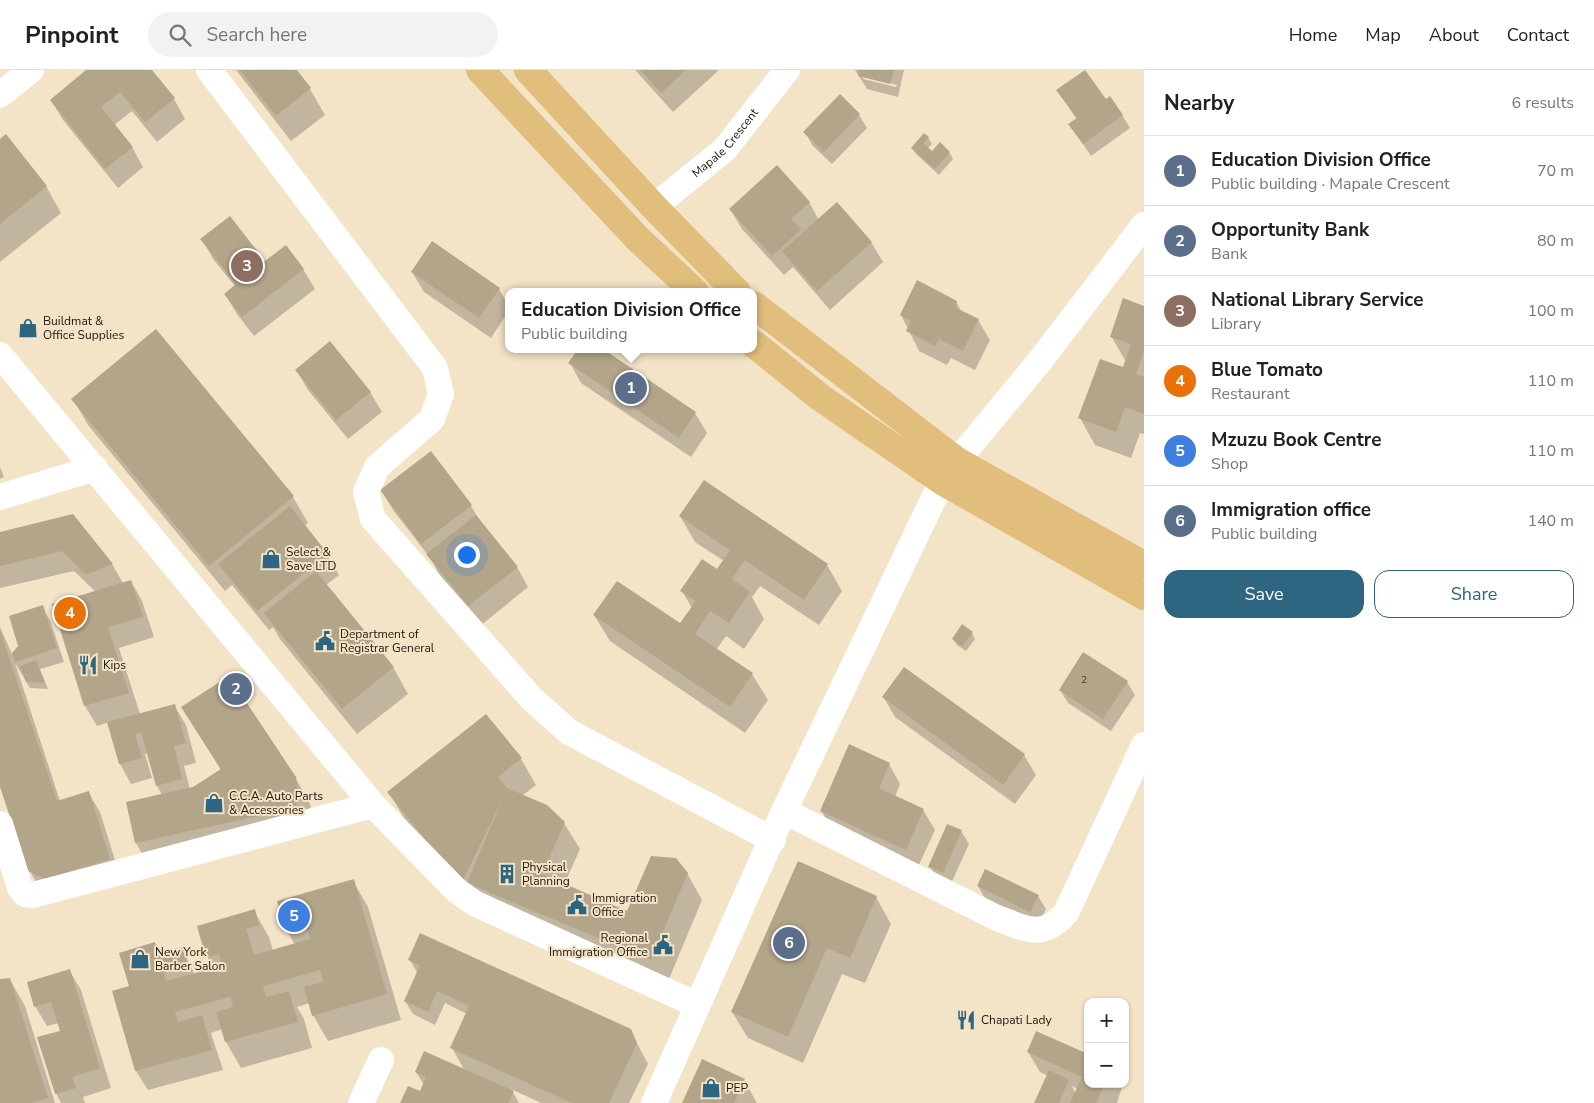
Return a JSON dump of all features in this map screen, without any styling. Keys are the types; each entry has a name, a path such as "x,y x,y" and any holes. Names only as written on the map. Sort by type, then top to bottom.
{"highway":[{"path":"480,70 638,239 691,288"},
{"path":"528,70 654,207 733,288"},
{"path":"757,308 950,471 1144,565"},
{"path":"757,346 821,398 950,471 1144,596"}],"street":[{"path":"3,87 31,70"},
{"path":"209,70 435,368 442,394 432,419 377,467 366,492 374,518 531,698 569,732 773,840"},
{"name":"Mapale Crescent","path":"654,207 725,149 787,70"},
{"path":"654,1103 773,840 784,811 950,471 1051,347 1144,226"},
{"path":"0,355 373,805 456,890 474,902 697,1005"},
{"path":"0,497 95,468"},
{"path":"784,811 997,918 1033,931 1055,925 1066,913 1144,745"},
{"path":"0,824 20,888 25,894 33,895 373,805"},
{"path":"361,1103 381,1060"}],"building":[{"path":"86,70 152,70 175,98 145,122 120,92 101,107 133,147 105,169 50,100"},
{"path":"240,70 297,70 311,88 276,116"},
{"path":"640,70 686,70 661,93"},
{"path":"859,70 894,70 890,84 858,76"},
{"path":"1085,70 1106,99 1110,96 1123,115 1083,144 1068,124 1077,118 1056,90"},
{"path":"840,94 860,114 824,152 803,132"},
{"path":"924,133 929,137 923,143 932,151 940,142 950,152 935,169 911,148"},
{"path":"6,134 47,186 0,224 0,139"},
{"path":"777,165 810,202 791,219 801,230 772,256 729,209"},
{"path":"837,202 872,242 817,291 782,251"},
{"path":"230,216 265,261 286,245 304,269 242,317 224,294 236,284 200,239"},
{"path":"432,241 500,288 479,318 411,272"},
{"path":"917,280 957,301 956,308 979,319 963,351 939,339 935,346 906,331 911,321 900,315"},
{"path":"1123,298 1144,306 1144,352 1136,374 1144,377 1144,414 1125,407 1116,432 1078,418 1100,359 1123,367 1131,344 1110,337"},
{"path":"156,329 294,496 209,566 71,399"},
{"path":"330,341 371,392 336,420 295,370"},
{"path":"575,353 609,353 696,412 679,438 568,363"},
{"path":"431,451 472,505 421,544 380,490"},
{"path":"704,480 828,564 804,600 745,560 732,579 750,592 729,623 710,611 695,634 753,673 730,707 593,615 617,581 680,623 696,601 680,591 702,559 717,569 730,550 679,516"},
{"path":"290,506 328,554 257,611 218,564"},
{"path":"73,514 113,564 86,575 62,551 0,566 0,532"},
{"path":"476,515 518,567 468,606 426,554"},
{"path":"316,571 394,667 342,709 264,613"},
{"path":"131,580 143,617 108,627 129,693 84,706 52,604"},
{"path":"43,605 57,648 15,662 12,653 18,646 9,616"},
{"path":"962,624 973,632 962,646 952,639"},
{"path":"0,630 57,801 89,791 110,859 45,879 28,871 0,787"},
{"path":"1083,652 1128,681 1103,719 1059,690"},
{"path":"36,660 45,683 26,682 20,666"},
{"path":"904,667 1025,754 1003,785 882,697"},
{"path":"229,676 296,777 299,797 295,808 135,843 126,802 193,787 221,769 181,707"},
{"path":"175,704 186,743 174,746 182,779 156,786 141,732 135,734 142,758 119,764 107,722"},
{"path":"486,714 522,758 498,777 507,788 547,805 565,822 542,874 627,911 651,856 676,858 688,873 651,960 467,883 504,796 461,884 387,792"},
{"path":"849,744 890,763 879,788 924,809 906,850 820,811"},
{"path":"947,824 962,830 943,873 928,867"},
{"path":"798,861 877,896 850,958 827,948 788,1037 731,1012"},
{"path":"985,869 1039,895 1030,912 977,886"},
{"path":"354,879 387,994 312,1016 304,987 323,982 320,970 263,986 266,997 289,991 298,1022 225,1042 216,1012 233,1007 230,997 175,1012 178,1022 202,1015 212,1050 135,1071 112,991 129,986 119,953 155,942 158,954 182,947 188,966 164,973 166,981 222,966 219,954 206,958 197,926 255,909 259,925 246,929 254,955 310,939 306,925 286,931 277,901"},
{"path":"420,933 631,1029 637,1043 609,1103 572,1103 450,1048 469,1006 437,991 428,1012 404,1001 420,965 408,960"},
{"path":"70,969 100,1068 72,1077 76,1088 55,1094 37,1037 60,1031 51,1002 34,1007 27,982"},
{"path":"10,978 48,1098 31,1103 0,1103 0,979"},
{"path":"1036,1031 1084,1052 1084,1088 1103,1088 1096,1103 1070,1103 1082,1077 1027,1052"},
{"path":"424,1051 514,1091 508,1103 400,1103 408,1086 420,1091 426,1077 415,1072"},
{"path":"702,1059 745,1079 734,1103 682,1103"},
{"path":"1049,1070 1069,1080 1059,1103 1034,1103"}],"place":[{"name":"National Library Service","path":"247,266"},
{"name":"Buildmat & Office Supplies","path":"28,328"},
{"name":"Education Division Office","path":"631,388"},
{"name":"Select & Save LTD","path":"271,559"},
{"name":"Blue Tomato","path":"70,613"},
{"name":"Department of Registrar General","path":"325,641"},
{"name":"Kips","path":"88,665"},
{"name":"Opportunity Bank","path":"236,689"},
{"name":"C.C.A. Auto Parts & Accessories","path":"214,803"},
{"name":"Physical Planning","path":"507,874"},
{"name":"Immigration Office","path":"577,905"},
{"name":"Mzuzu Book Centre","path":"294,916"},
{"name":"Immigration office","path":"789,943"},
{"name":"Regional Immigration Office","path":"663,945"},
{"name":"New York Barber Salon","path":"140,959"},
{"name":"Chapati Lady","path":"966,1020"},
{"name":"PEP","path":"711,1088"}]}
